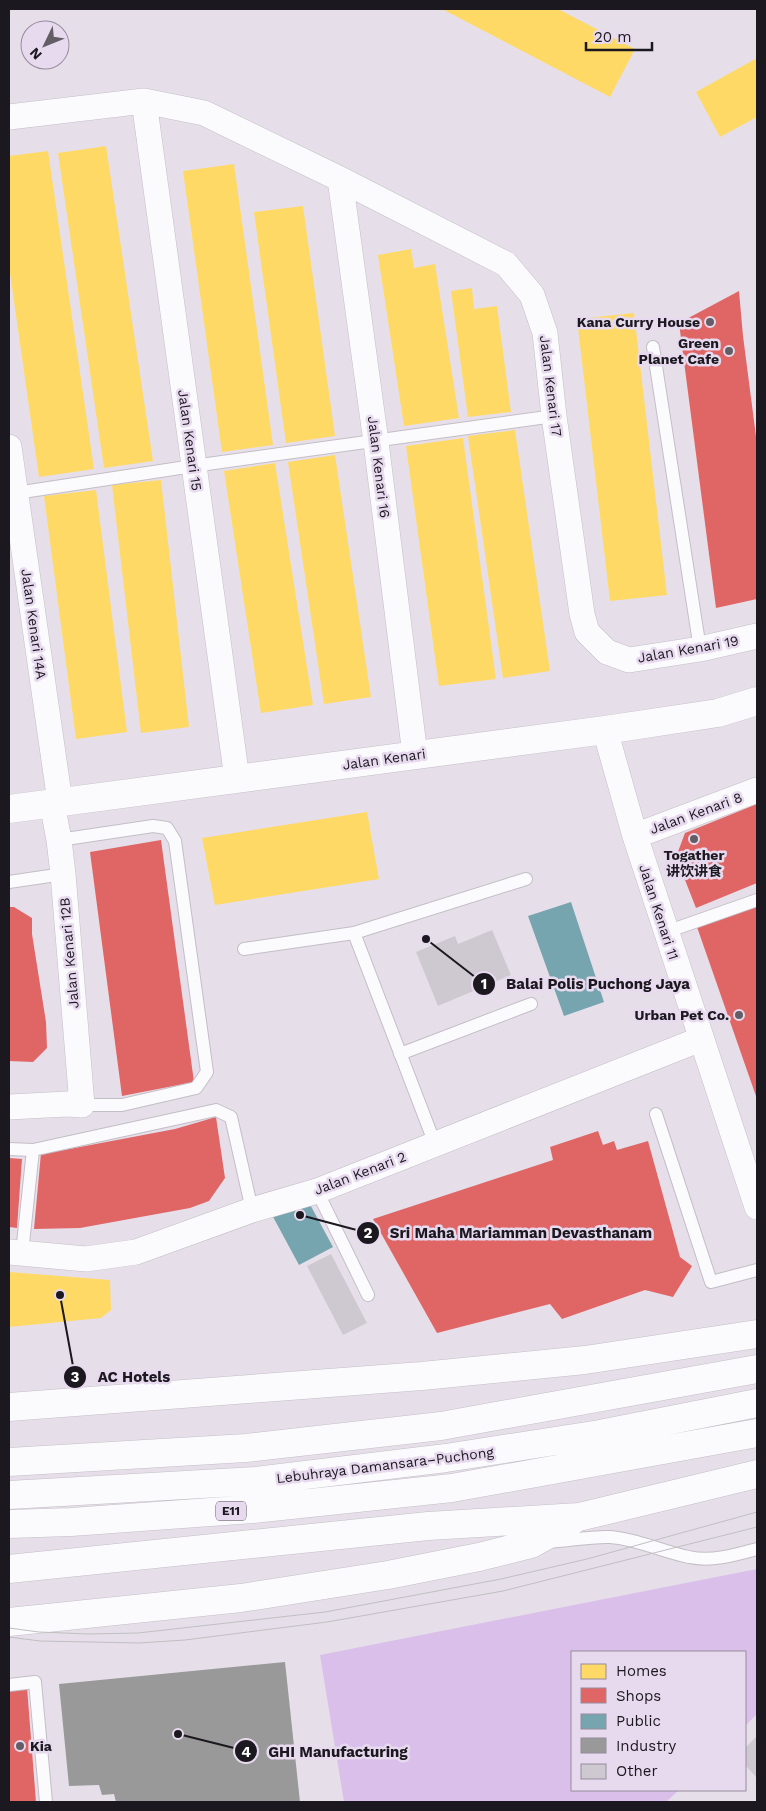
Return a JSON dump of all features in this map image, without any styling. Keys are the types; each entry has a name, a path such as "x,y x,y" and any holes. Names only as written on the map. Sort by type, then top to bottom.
{"main road":[{"name":"Jalan Kenari","path":"9,809 605,730 718,713 757,701"},
{"path":"9,1407 422,1376 585,1360 757,1334"},
{"path":"9,1462 246,1448 441,1426 754,1371"},
{"name":"Lebuhraya Damansara–Puchong","path":"9,1495 256,1482 446,1458 600,1434 757,1403"},
{"name":"Lebuhraya Damansara–Puchong","path":"9,1524 71,1522 253,1509 452,1488 757,1433"},
{"path":"9,1569 428,1526 579,1517 757,1474"},
{"path":"9,1622 241,1598 388,1575 480,1557 530,1544 579,1517"}],"street":[{"name":"Jalan Kenari 17","path":"9,117 144,101 204,114 340,179 506,264 532,296 545,333 554,416 582,614"},
{"name":"Jalan Kenari 15","path":"144,101 237,779"},
{"name":"Jalan Kenari 16","path":"340,179 376,442 415,755"},
{"name":"Jalan Kenari 14A","path":"9,447 56,802"},
{"name":"Jalan Kenari 19","path":"582,614 587,632 607,652 628,660 700,650 757,636"},
{"name":"Jalan Kenari 11","path":"605,730 635,836 701,1039 753,1177 757,1207"},
{"name":"Jalan Kenari 8","path":"635,836 757,790"},
{"name":"Jalan Kenari 12B","path":"56,802 82,1105"},
{"name":"Jalan Kenari 2","path":"15,1253 86,1259 136,1252 252,1210 317,1191 701,1039"},
{"path":"9,1106 82,1105"}],"lane":[{"path":"653,347 700,650"},
{"path":"16,493 193,466 554,416"},
{"path":"59,840 153,826 167,828 175,841 207,1072 196,1088 122,1105 82,1105"},
{"path":"9,882 62,874"},
{"path":"244,948 354,933 526,879"},
{"path":"666,932 757,900"},
{"path":"354,933 435,1144"},
{"path":"400,1054 531,1004"},
{"path":"9,1149 33,1150 216,1110 231,1117 252,1210"},
{"path":"656,1114 711,1282 757,1270"},
{"path":"15,1253 33,1150"},
{"path":"317,1191 368,1295"},
{"path":"530,1544 610,1537 689,1557 710,1559 733,1556 757,1549"},
{"path":"9,1685 35,1682 46,1802"}],"shaded area":[{"path":"757,1569 757,1714 746,1725 746,1651 571,1651 571,1791 678,1791 666,1802 344,1802 320,1655"}],"building: Homes":[{"path":"442,9 558,9 635,49 610,97"},
{"path":"757,58 757,117 720,137 696,92"},
{"path":"106,146 153,461 104,468 58,153"},
{"path":"48,151 94,469 39,477 9,266 9,156"},
{"path":"234,164 273,445 222,452 183,171"},
{"path":"303,206 335,436 286,443 254,212"},
{"path":"411,249 414,268 435,264 459,418 404,426 378,255"},
{"path":"472,288 474,309 497,306 511,412 468,417 451,291"},
{"path":"634,313 667,595 610,601 577,319"},
{"path":"515,430 550,671 503,678 468,436"},
{"path":"463,438 496,679 439,686 406,446"},
{"path":"335,455 371,697 324,704 288,462"},
{"path":"275,463 313,705 261,713 224,471"},
{"path":"161,480 189,727 141,733 112,485"},
{"path":"96,490 127,732 76,739 44,496"},
{"path":"367,812 379,879 215,905 202,838"},
{"path":"9,1272 110,1280 111,1310 101,1318 9,1327"}],"building: Shops":[{"path":"739,291 757,444 757,599 716,608 679,323"},
{"path":"757,804 757,883 696,908 676,857 685,833"},
{"path":"161,840 194,1082 122,1096 90,852"},
{"path":"757,905 757,1099 697,927"},
{"path":"9,907 14,907 32,918 32,934 46,1022 47,1048 33,1062 9,1061"},
{"path":"216,1117 225,1178 209,1201 190,1208 80,1228 34,1229 41,1153 175,1129"},
{"path":"598,1131 603,1145 614,1141 617,1150 648,1141 680,1257 692,1266 673,1297 645,1290 562,1319 550,1304 437,1333 373,1219 553,1160 550,1147"},
{"path":"9,1158 22,1159 17,1228 9,1227"},
{"name":"Kia","path":"27,1687 36,1802 9,1802 9,1689"}],"building: Public":[{"path":"571,902 604,1002 564,1016 528,916"},
{"path":"306,1197 333,1247 299,1265 272,1215"}],"building: Industry":[{"path":"285,1662 300,1802 116,1802 114,1794 102,1795 99,1785 69,1786 59,1684"}],"building: Other":[{"path":"492,930 511,975 438,1006 416,952 455,936 458,944"},
{"path":"331,1254 367,1323 343,1335 307,1266"},
{"path":"757,1736 757,1778 746,1766 746,1747"}],"tram line":[{"path":"9,1628 39,1632 89,1634 138,1633 325,1612 501,1579 587,1559 757,1512"},
{"path":"9,1637 40,1641 139,1643 185,1640 327,1622 503,1591 757,1527"}],"place":[{"name":"Kana Curry House","path":"710,322"},
{"name":"Green Planet Cafe","path":"729,351"},
{"name":"Togather 讲饮讲食","path":"694,839"},
{"name":"Balai Polis Puchong Jaya","path":"426,939"},
{"name":"Urban Pet Co.","path":"739,1015"},
{"name":"Sri Maha Mariamman Devasthanam","path":"300,1215"},
{"name":"AC Hotels","path":"60,1295"},
{"name":"GHI Manufacturing","path":"178,1734"},
{"name":"Kia","path":"20,1746"}]}
